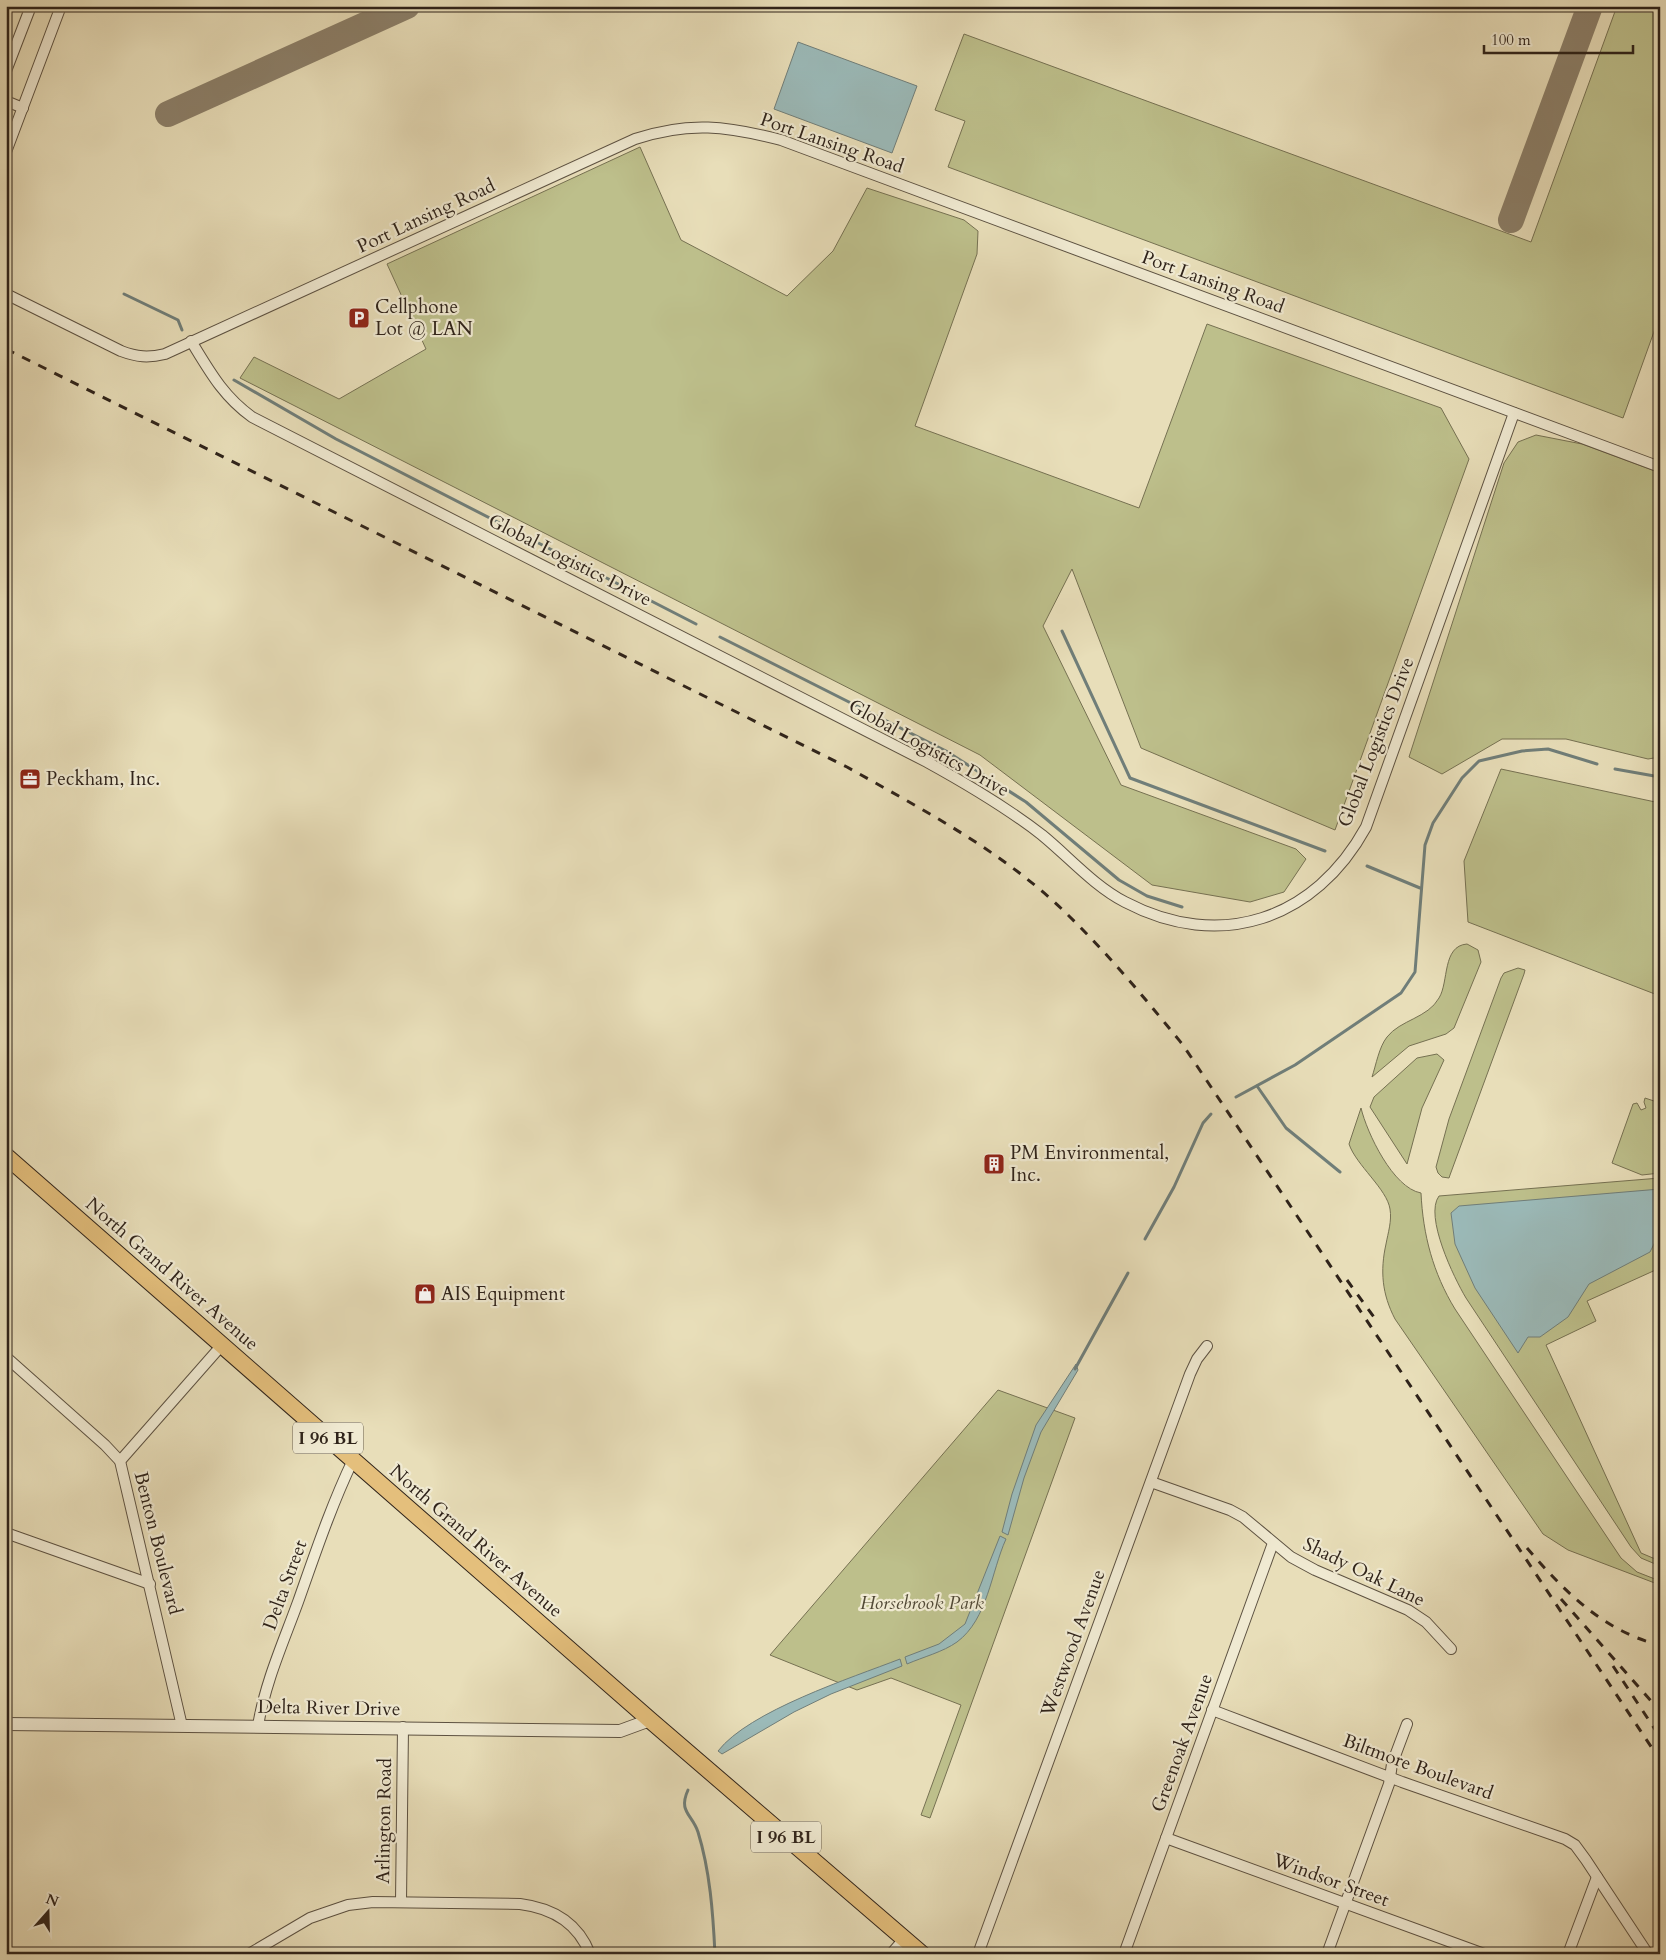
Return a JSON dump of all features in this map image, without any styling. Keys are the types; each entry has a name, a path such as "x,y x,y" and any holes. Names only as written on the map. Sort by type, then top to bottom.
{"main road":[{"name":"North Grand River Avenue","path":"6,1156 650,1720 922,1954"}],"street":[{"path":"6,71 31,6"},
{"path":"6,152 61,6"},
{"path":"6,101 23,108"},
{"name":"Port Lansing Road","path":"6,294 121,351 138,357 149,358 165,354 635,139 663,130 714,126 743,130 781,140 1660,467"},
{"name":"Global Logistics Drive","path":"191,341 218,386 233,403 252,417 927,762 997,803 1040,834 1123,901 1152,915 1182,924 1216,926 1241,923 1267,916 1299,902 1338,869 1355,847 1366,826 1514,414"},
{"name":"Benton Boulevard","path":"182,1726 120,1461 222,1345"},
{"name":"Westwood Avenue","path":"978,1954 1190,1374 1197,1359 1207,1346"},
{"path":"6,1357 105,1445 120,1461"},
{"name":"Delta Street","path":"258,1726 274,1668 339,1490 353,1460"},
{"name":"Shady Oak Lane","path":"1151,1482 1230,1510 1257,1527 1273,1543 1315,1570 1408,1610 1426,1622 1451,1649"},
{"path":"6,1533 150,1584"},
{"name":"Greenoak Avenue","path":"1124,1954 1273,1543"},
{"name":"Biltmore Boulevard","path":"1212,1710 1565,1839 1575,1845 1648,1954"},
{"name":"Delta River Drive","path":"6,1724 403,1727 620,1731 650,1720"},
{"path":"1327,1954 1389,1784 1392,1764 1407,1724"},
{"name":"Arlington Road","path":"249,1954 310,1918 329,1911 348,1905 401,1902 403,1727"},
{"name":"Windsor Street","path":"1166,1838 1484,1954"},
{"path":"1568,1954 1597,1877"},
{"path":"401,1902 537,1906 550,1910 575,1928 590,1954"},
{"path":"891,1954 904,1939"}],"green space":[{"path":"1617,6 1660,6 1660,315 1623,418 948,167 965,121 935,110 964,34 1531,242"},
{"path":"640,147 681,240 787,296 833,251 867,188 964,220 978,231 977,254 915,426 1139,508 1207,324 1441,408 1469,459 1335,830 1141,748 1072,569 1043,626 1121,785 1296,849 1306,859 1284,892 1250,902 1152,885 980,755 240,378 254,357 339,399 426,349 387,264"},
{"path":"1536,435 1582,444 1660,473 1660,757 1648,759 1566,739 1502,739 1442,774 1409,757 1504,463 1518,442"},
{"path":"1501,769 1660,803 1660,996 1468,922 1464,861"},
{"path":"1467,944 1478,950 1481,962 1454,1028 1446,1034 1409,1046 1372,1077 1384,1041 1393,1031 1434,1005 1442,991 1447,966 1453,951 1459,946"},
{"path":"1518,968 1525,970 1524,974 1449,1178 1442,1177 1436,1167 1449,1119 1501,978 1504,973"},
{"path":"1437,1054 1444,1060 1422,1108 1407,1164 1370,1107 1374,1097 1417,1058"},
{"path":"1645,1098 1660,1103 1657,1126 1660,1173 1642,1175 1612,1163 1633,1104 1637,1103 1641,1110 1646,1108"},
{"path":"1361,1108 1375,1145 1391,1170 1411,1189 1421,1193 1424,1224 1430,1253 1441,1282 1455,1309 1621,1558 1637,1572 1660,1581 1660,1585 1568,1550 1543,1534 1395,1319 1387,1301 1383,1282 1384,1254 1390,1222 1388,1201 1358,1160 1349,1144"},
{"path":"1660,1178 1660,1268 1587,1301 1596,1321 1546,1345 1641,1553 1660,1561 1660,1566 1641,1558 1631,1547 1466,1298 1442,1247 1435,1218 1435,1205 1439,1196"},
{"name":"Horsebrook Park","path":"998,1390 1075,1418 930,1818 921,1815 961,1705 891,1678 857,1690 770,1655"}],"water":[{"path":"798,42 917,86 892,153 774,109"},
{"path":"1660,1189 1660,1232 1650,1252 1589,1284 1568,1317 1540,1337 1528,1337 1518,1353 1475,1288 1455,1244 1451,1213 1459,1206"},
{"path":"1076,1364 1078,1370 1041,1432 1024,1478 1008,1535 1002,1532 1012,1494 1036,1425"},
{"path":"1000,1536 1006,1539 988,1594 976,1621 957,1642 946,1649 907,1664 905,1657 939,1644 965,1624"},
{"path":"900,1659 902,1666 831,1694 794,1712 722,1754 718,1751 733,1736 776,1709 829,1686"}],"waterway":[{"path":"124,294 178,320 182,330"},
{"path":"234,380 336,439 696,624"},
{"path":"1062,631 1130,778 1325,851"},
{"path":"720,637 946,751 1026,802 1119,880 1147,896 1182,907"},
{"path":"1236,1097 1295,1065 1401,993 1415,972 1425,845 1433,823 1462,778 1479,761 1522,751 1548,749 1597,764"},
{"path":"1615,769 1660,777"},
{"path":"1367,866 1420,888"},
{"path":"1257,1086 1286,1128 1340,1172"},
{"path":"1145,1239 1174,1187 1203,1123 1211,1114"},
{"path":"1075,1369 1128,1273"},
{"path":"688,1790 684,1803 698,1832 702,1847 712,1908 715,1954"}],"taxiway":[{"path":"168,114 407,6"},
{"path":"1511,220 1590,6"}],"railway":[{"path":"6,349 847,767 964,834 1045,894 1100,948 1183,1045 1660,1760"},
{"path":"1347,1280 1376,1320"},
{"path":"1527,1548 1570,1594 1603,1620 1640,1639 1660,1645"},
{"path":"1561,1599 1660,1711"},
{"path":"1613,1666 1660,1737"}],"place":[{"name":"Cellphone Lot @ LAN","path":"359,318"},
{"name":"Peckham, Inc.","path":"30,779"},
{"name":"PM Environmental, Inc.","path":"994,1164"},
{"name":"AIS Equipment","path":"425,1294"}]}
